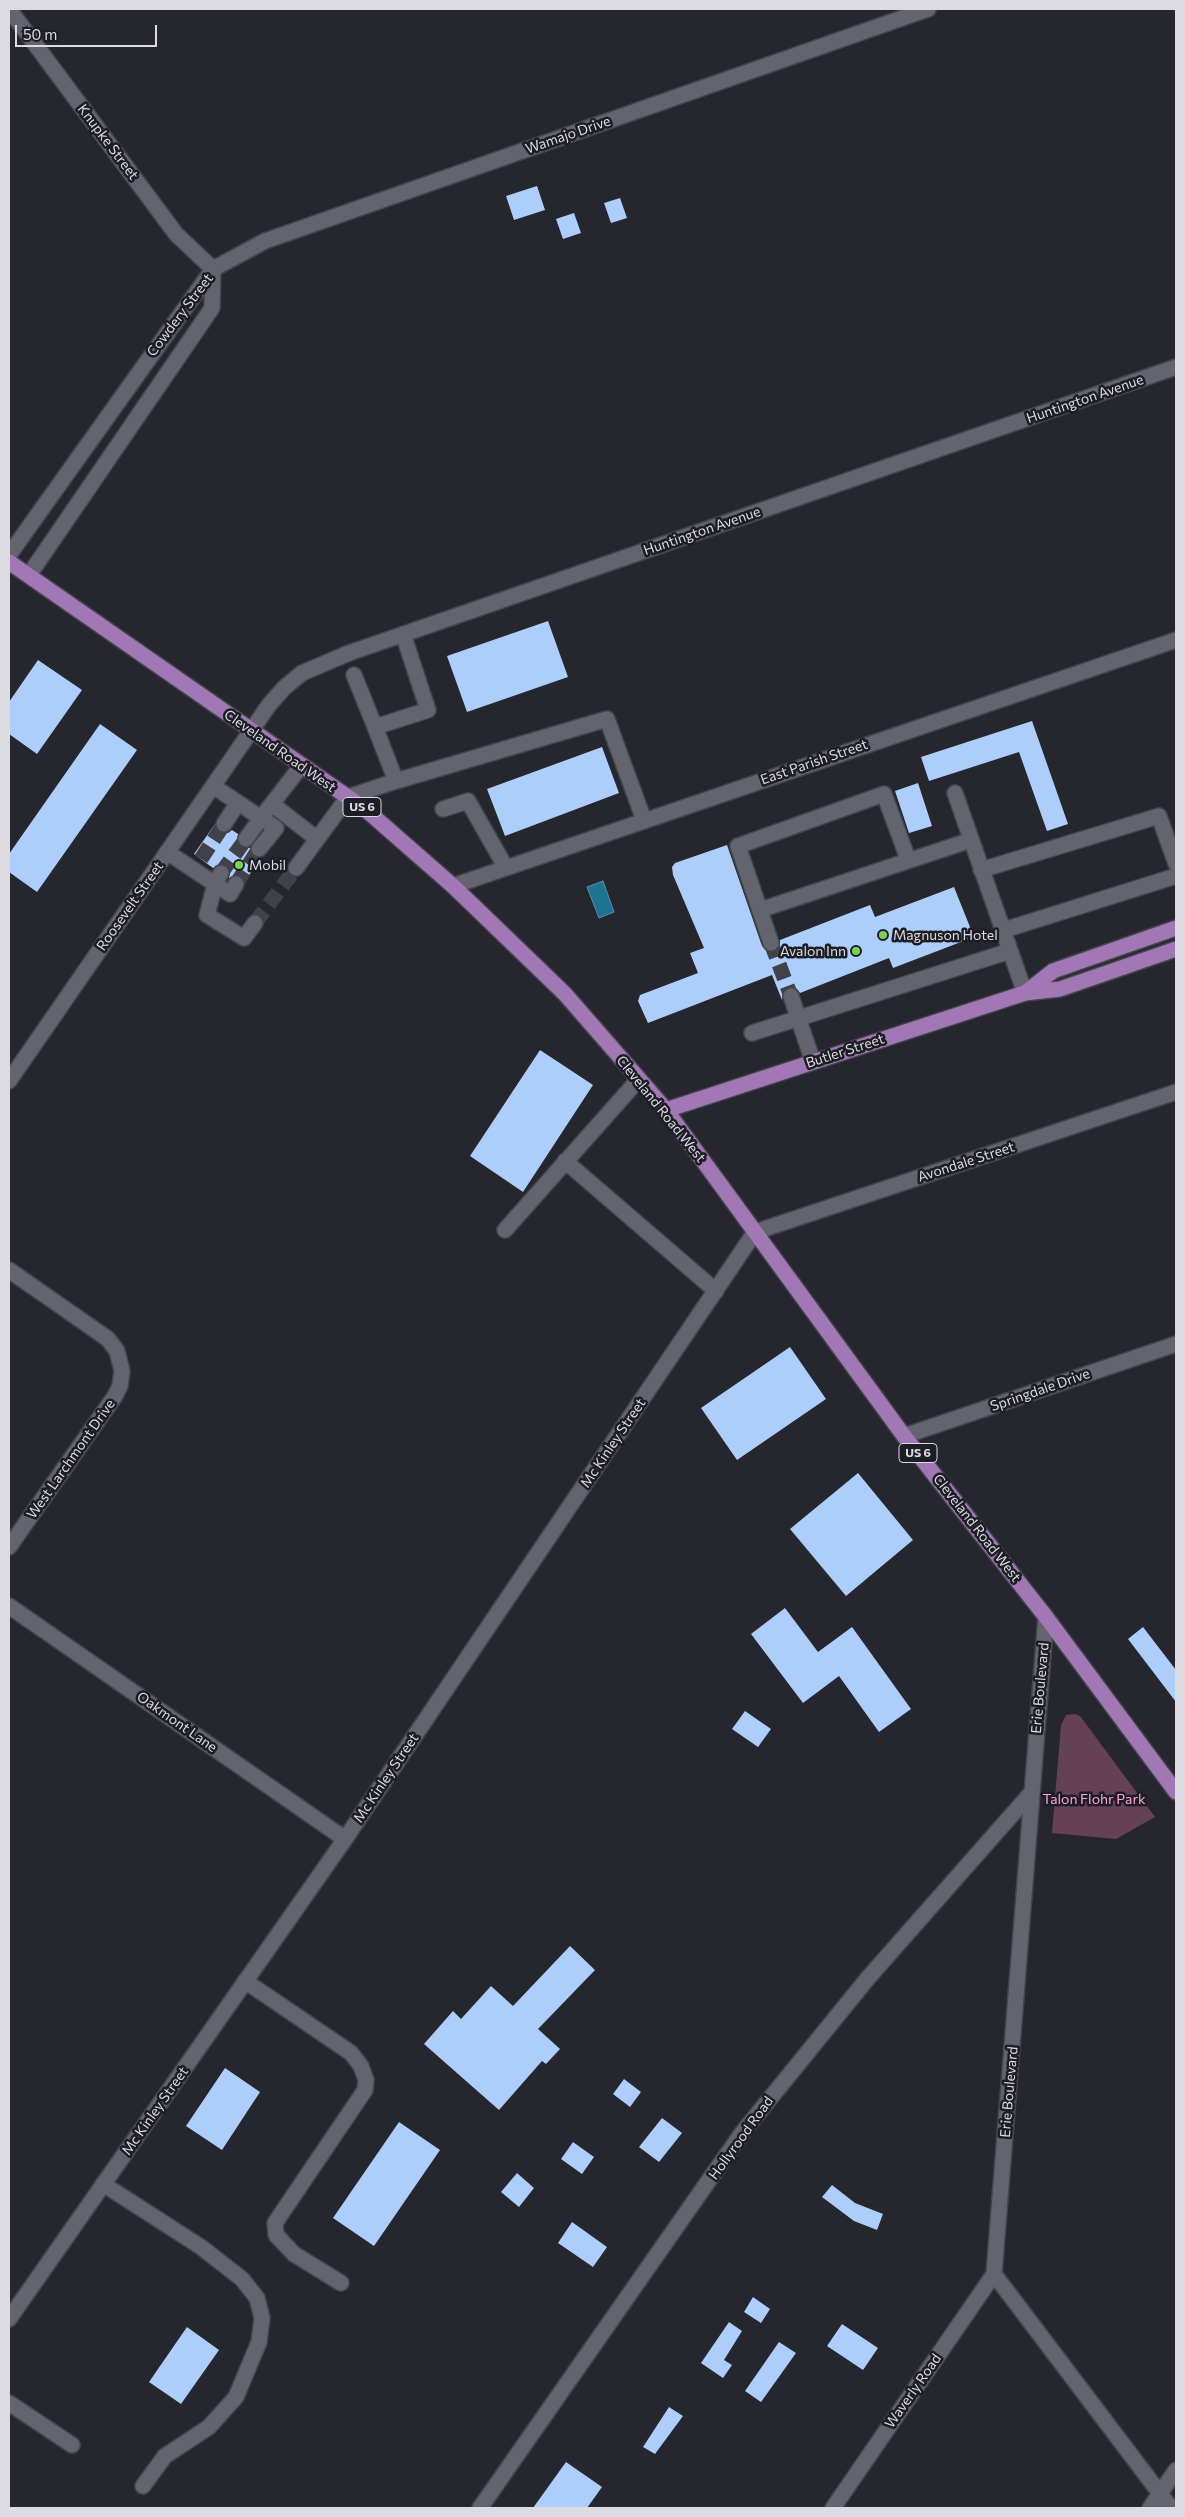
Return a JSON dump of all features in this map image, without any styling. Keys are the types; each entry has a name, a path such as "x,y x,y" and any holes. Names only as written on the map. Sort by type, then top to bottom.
{"main road":[{"name":"Cleveland Road West","path":"9,561 365,809 453,886 565,994 666,1110 904,1436 1046,1617 1176,1792"},
{"name":"Butler Street","path":"1025,993 1053,971 1176,928"},
{"name":"Butler Street","path":"666,1110 1025,993 1060,989 1176,949"}],"street":[{"name":"Knupke Street","path":"9,9 176,234 212,269"},
{"name":"Wamajo Drive","path":"212,269 265,241 895,14 928,9"},
{"name":"Cowdery Street","path":"9,561 212,269"},
{"name":"Cowdery Street","path":"28,575 212,308 212,269"},
{"name":"Huntington Avenue","path":"251,731 276,697 302,673 332,659 1176,367"},
{"path":"375,727 428,710 403,634"},
{"name":"East Parish Street","path":"453,886 1176,640"},
{"path":"354,675 396,781"},
{"path":"296,868 348,797 607,719 644,820"},
{"name":"Roosevelt Street","path":"9,1081 251,731"},
{"path":"246,839 302,765"},
{"path":"213,786 276,828 259,849"},
{"path":"955,793 1025,993"},
{"path":"772,943 738,846 884,794 908,859"},
{"path":"443,808 468,801 506,868"},
{"path":"224,824 238,803"},
{"path":"272,804 317,839"},
{"path":"981,870 1160,816 1176,864"},
{"path":"760,910 908,859 971,840"},
{"path":"168,852 198,864 218,879 230,894 236,884"},
{"path":"1004,930 1176,876"},
{"path":"218,879 207,915 244,938 255,923"},
{"path":"752,1033 1010,951"},
{"path":"791,996 813,1062"},
{"path":"505,1230 639,1079"},
{"name":"Avondale Street","path":"756,1232 1176,1092"},
{"path":"565,1162 716,1291"},
{"name":"Mc Kinley Street","path":"9,2319 345,1839 756,1232"},
{"name":"West Larchmont Drive","path":"9,1270 108,1339 117,1351 122,1366 121,1381 115,1396 9,1547"},
{"name":"Springdale Drive","path":"904,1436 1176,1344"},
{"name":"Oakmont Lane","path":"9,1606 345,1839"},
{"name":"Erie Boulevard","path":"994,2274 1046,1617"},
{"name":"Hollyrood Road","path":"480,2508 748,2126 868,1978 1032,1792"},
{"path":"245,1981 351,2053 361,2066 366,2080 365,2090 275,2223 276,2235 294,2254 341,2283"},
{"path":"103,2184 201,2247 242,2278 257,2298 262,2318 259,2342 236,2397 209,2426 165,2456 143,2486"},
{"path":"994,2274 1171,2508"},
{"name":"Waverly Road","path":"833,2508 994,2274"},
{"path":"9,2403 72,2445"},
{"path":"1150,2508 1176,2470"}],"green space":[{"name":"Talon Flohr Park","path":"1075,1714 1080,1716 1155,1817 1116,1839 1052,1833 1061,1725 1066,1715"}],"water":[{"path":"603,881 614,912 599,918 587,887"}],"building":[{"path":"537,186 545,210 514,220 506,196"},
{"path":"620,198 627,218 611,223 604,203"},
{"path":"574,213 581,233 563,239 556,219"},
{"path":"548,621 568,677 467,712 447,656"},
{"path":"38,660 82,690 37,754 9,734 9,702"},
{"path":"1032,721 1068,824 1047,831 1019,752 929,781 921,757"},
{"path":"100,724 137,750 37,892 9,872 9,854"},
{"path":"602,747 619,793 505,836 487,789"},
{"path":"918,783 932,826 909,833 895,791"},
{"path":"215,824 219,832 228,833 232,830 238,834 237,842 240,846 250,848 253,856 261,858 245,881 237,875 229,878 230,872 225,865 220,864 213,868 194,854"},
{"name":"Magnuson Hotel","path":"727,845 762,946 769,952 778,950 780,940 870,905 875,917 954,887 974,937 893,968 889,958 800,993 797,989 789,987 784,990 782,1000 772,975 648,1023 638,1001 640,995 698,973 690,953 704,948 673,875 672,867 675,863"},
{"path":"540,1050 593,1085 523,1192 470,1156"},
{"path":"790,1347 826,1399 737,1460 701,1408"},
{"path":"858,1473 913,1540 846,1596 790,1529"},
{"path":"785,1608 818,1652 852,1627 911,1709 879,1732 839,1676 803,1703 751,1634"},
{"path":"1143,1627 1176,1670 1176,1702 1128,1639"},
{"path":"745,1711 771,1729 758,1747 732,1729"},
{"path":"570,1946 595,1970 538,2029 560,2049 546,2064 542,2061 499,2110 424,2044 453,2011 461,2019 491,1986 513,2006"},
{"path":"225,2068 260,2092 222,2150 186,2126"},
{"path":"624,2079 641,2092 630,2107 613,2094"},
{"path":"662,2118 682,2133 659,2162 639,2147"},
{"path":"399,2122 440,2150 374,2246 333,2218"},
{"path":"573,2142 594,2157 582,2174 561,2159"},
{"path":"517,2173 534,2188 519,2207 501,2192"},
{"path":"832,2185 855,2203 883,2214 877,2230 854,2221 822,2197"},
{"path":"572,2222 607,2247 593,2267 558,2243"},
{"path":"753,2297 770,2309 761,2323 744,2312"},
{"path":"729,2322 742,2331 724,2360 732,2365 723,2378 701,2363"},
{"path":"842,2324 878,2348 863,2370 827,2346"},
{"path":"187,2327 219,2350 181,2404 149,2382"},
{"path":"779,2342 796,2353 761,2402 745,2391"},
{"path":"669,2407 683,2416 655,2454 643,2447"},
{"path":"566,2462 602,2487 587,2508 533,2508"}],"tunnel":[{"path":"201,859 224,824"},
{"path":"221,873 246,839"},
{"path":"236,884 259,849"},
{"path":"255,923 296,868"},
{"path":"771,943 791,996"}],"place":[{"name":"Mobil","path":"239,865"},
{"name":"Magnuson Hotel","path":"883,935"},
{"name":"Avalon Inn","path":"856,951"}]}
